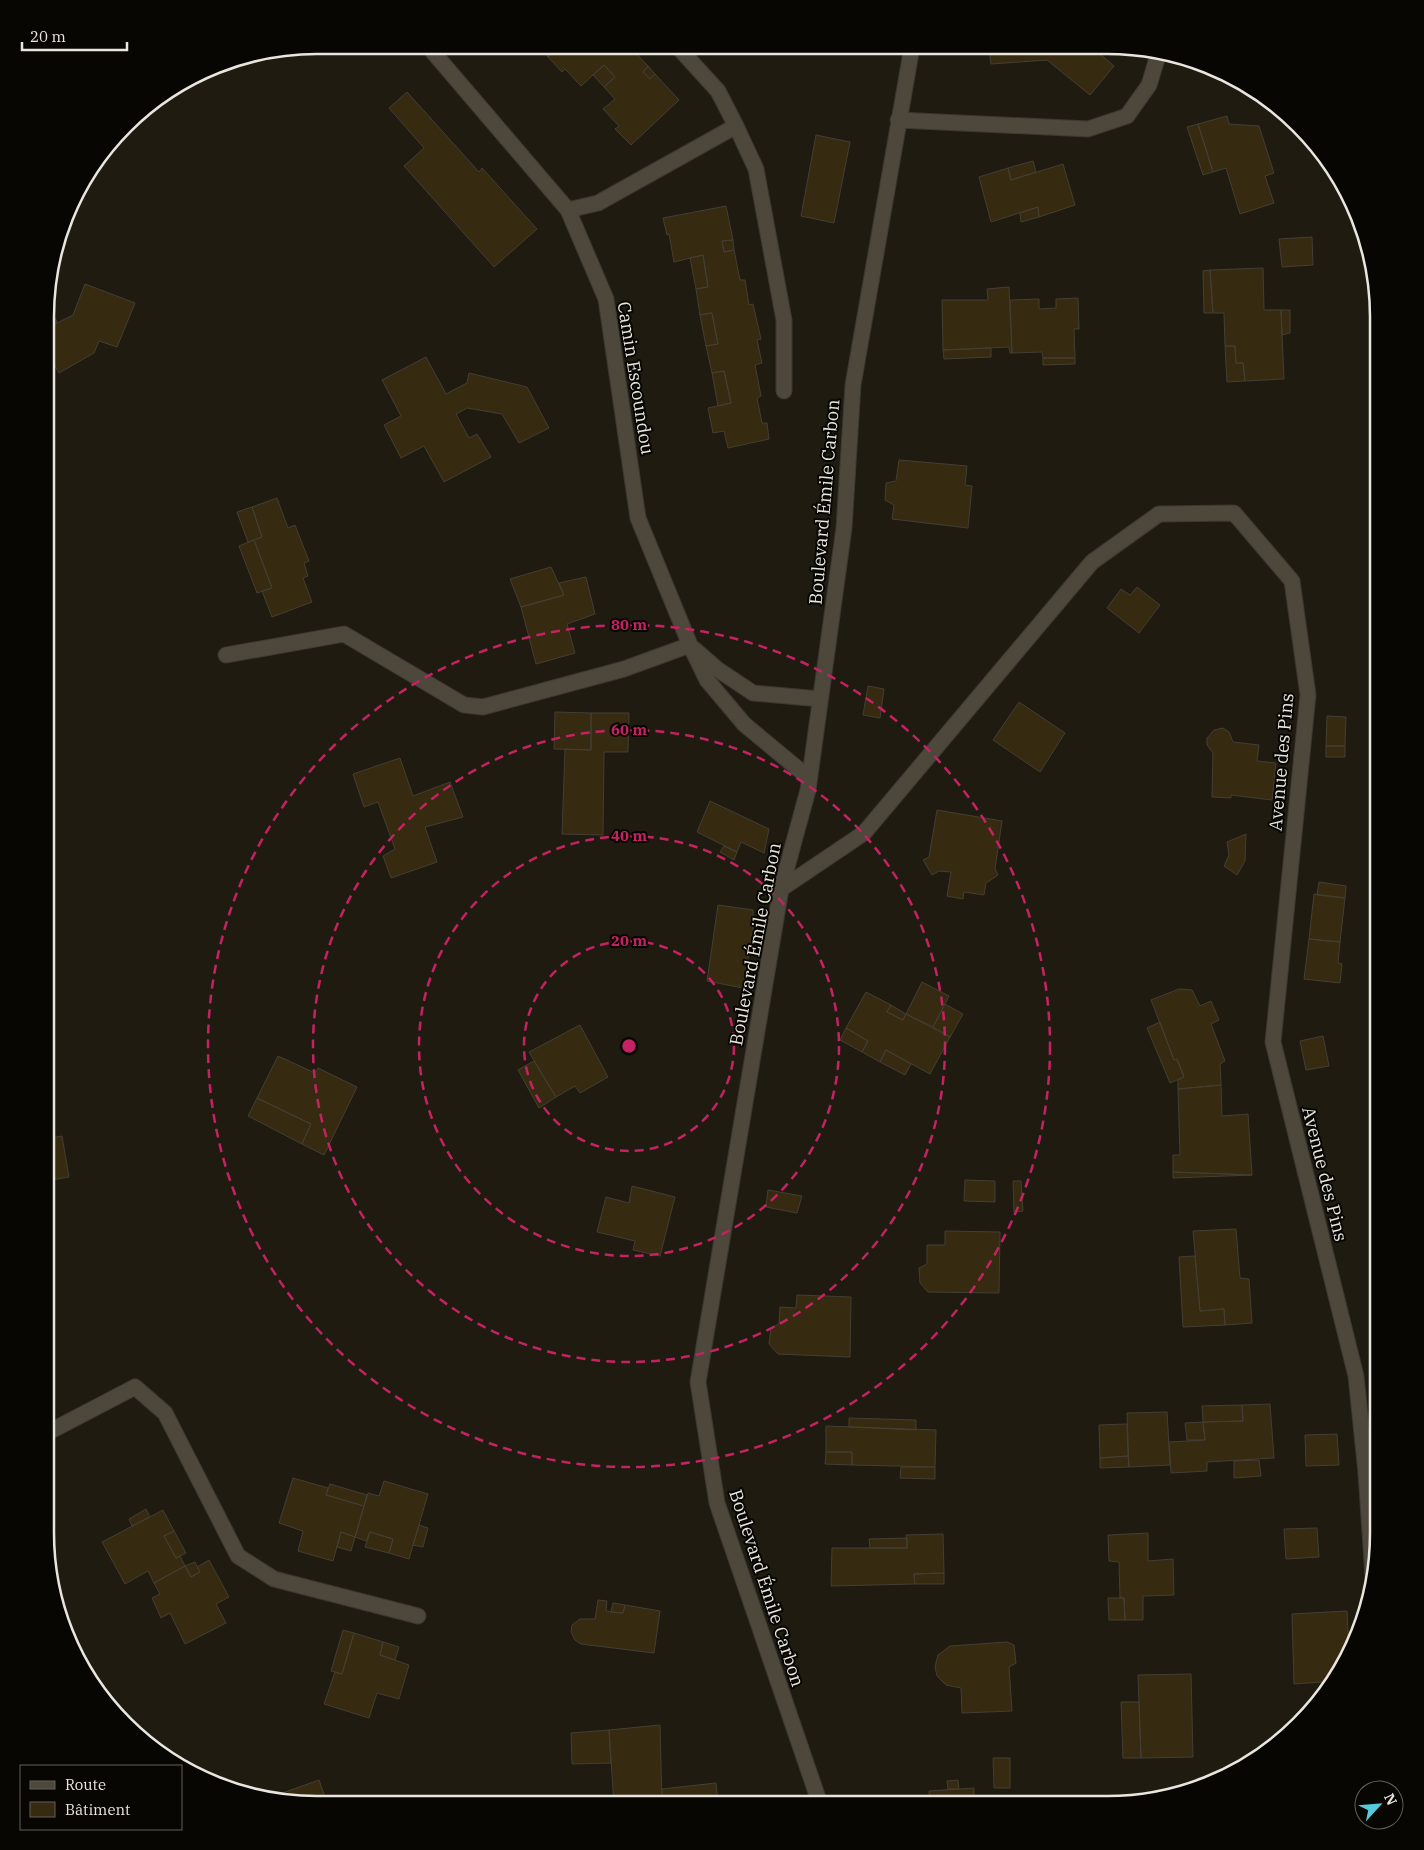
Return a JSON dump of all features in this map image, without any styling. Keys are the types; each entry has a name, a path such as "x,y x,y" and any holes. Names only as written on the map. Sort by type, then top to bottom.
{"street":[{"name":"Camin Escoundou","path":"435,54 568,210 606,299 638,518 690,645 707,680 744,724 809,778"},
{"path":"684,54 718,90 756,168 784,320 784,391"},
{"name":"Boulevard Émile Carbon","path":"817,1796 717,1503 698,1382 781,889 809,778 844,528 853,385 911,54"},
{"path":"898,120 1088,129 1127,116 1150,85 1156,59"},
{"path":"568,210 598,203 736,126"},
{"name":"Avenue des Pins","path":"781,889 864,833 1092,562 1159,514 1234,513 1292,581 1308,695 1273,1042 1356,1376 1370,1532"},
{"path":"226,655 344,634 464,705 483,707 624,669 690,645"},
{"name":"Camin Escoundou","path":"690,645 717,669 753,693 820,699"},
{"path":"54,1429 135,1387 165,1413 238,1556 274,1579 418,1616"}],"building":[{"path":"551,54 637,54 648,66 643,72 650,79 655,74 679,100 631,145 615,129 619,126 603,109 615,99 604,87 615,77 604,65 581,86 565,69 562,72 548,57"},
{"path":"990,54 1100,54 1114,66 1090,95 1047,60 991,64"},
{"path":"604,65 615,77 604,87 593,75"},
{"path":"648,66 655,74 650,79 643,72"},
{"path":"407,92 479,172 482,168 537,229 494,267 404,166 424,148 389,108"},
{"path":"1227,116 1229,124 1259,126 1274,173 1265,176 1274,203 1240,214 1226,168 1213,172 1198,124"},
{"path":"1198,124 1213,172 1203,175 1187,127"},
{"path":"816,135 850,142 834,223 801,216"},
{"path":"1033,161 1036,172 1011,180 1008,168"},
{"path":"1063,164 1075,205 1039,217 1038,207 991,222 979,177 1008,168 1011,180"},
{"path":"726,206 733,240 722,241 724,252 734,250 740,280 745,280 749,305 753,304 761,339 757,340 762,363 755,365 761,396 757,398 762,423 767,423 769,439 728,448 724,431 713,433 708,408 731,403 724,371 712,373 706,346 718,344 712,313 700,315 696,289 708,287 703,255 674,262 669,234 667,235 663,218"},
{"path":"1038,207 1039,217 1021,222 1020,213"},
{"path":"1312,237 1313,265 1282,267 1279,239"},
{"path":"733,240 734,250 724,252 722,241"},
{"path":"703,255 708,287 696,289 690,258"},
{"path":"1263,268 1264,310 1281,310 1284,379 1245,381 1243,363 1236,363 1235,346 1225,346 1224,313 1213,313 1210,270"},
{"path":"1210,270 1213,313 1204,313 1203,271"},
{"path":"85,284 135,303 117,347 99,341 94,353 59,373 54,364 54,324 73,315"},
{"path":"1009,287 1012,353 1010,353 1009,347 943,350 942,300 988,300 987,289"},
{"path":"1078,298 1079,329 1074,329 1075,358 1043,358 1042,352 1012,353 1010,300 1039,299 1039,309 1056,308 1056,299"},
{"path":"1281,310 1290,310 1290,333 1282,335"},
{"path":"712,313 718,344 706,346 700,315"},
{"path":"1225,346 1235,346 1236,363 1243,363 1245,381 1227,382"},
{"path":"991,348 991,357 944,359 943,350"},
{"path":"426,357 446,394 467,383 469,373 527,387 549,428 519,443 502,414 467,408 456,414 469,438 477,434 491,457 444,482 424,446 401,458 384,425 401,416 382,380"},
{"path":"1043,358 1075,358 1075,364 1043,365"},
{"path":"724,371 731,403 718,406 712,373"},
{"path":"899,460 967,466 965,485 972,486 968,528 892,519 894,505 885,500 886,483 896,481"},
{"path":"277,498 288,528 295,525 309,561 304,563 308,576 303,578 312,602 272,617 262,591 272,588 254,540 262,537 252,507"},
{"path":"252,507 262,537 248,542 237,512"},
{"path":"254,540 272,588 257,593 239,546"},
{"path":"551,567 564,595 521,607 510,579"},
{"path":"586,577 595,614 567,624 575,653 536,664 521,607 564,595 559,583"},
{"path":"1137,587 1160,605 1139,633 1107,608 1121,589 1130,595"},
{"path":"868,686 884,689 880,718 863,715"},
{"path":"1019,702 1065,733 1040,772 993,740"},
{"path":"555,712 591,713 591,750 554,749"},
{"path":"591,713 629,713 628,752 604,752 603,835 562,834 565,749 591,750"},
{"path":"1327,716 1346,717 1345,746 1326,746"},
{"path":"1223,728 1229,732 1233,742 1259,745 1257,761 1276,763 1272,800 1231,795 1231,798 1212,797 1213,753 1207,745 1207,738 1214,730"},
{"path":"1326,746 1345,746 1345,757 1326,757"},
{"path":"400,758 413,796 450,782 463,817 425,827 437,862 391,878 383,856 395,849 378,802 364,807 353,774"},
{"path":"710,801 769,829 764,853 741,842 737,852 697,832"},
{"path":"937,810 1002,821 995,869 998,875 986,883 984,895 964,892 963,899 947,896 951,872 939,871 932,875 923,860 929,857"},
{"path":"1246,834 1245,861 1237,875 1224,866 1229,855 1227,842"},
{"path":"724,846 737,852 734,860 720,852"},
{"path":"1319,882 1346,886 1345,898 1317,895"},
{"path":"1314,894 1345,898 1340,942 1309,939"},
{"path":"718,905 753,910 753,929 743,988 707,981"},
{"path":"1309,939 1340,942 1338,963 1342,964 1340,983 1304,979"},
{"path":"922,982 949,996 933,1027 906,1014"},
{"path":"1179,989 1192,990 1200,1006 1211,1001 1219,1020 1211,1024 1225,1061 1220,1064 1221,1085 1178,1089 1178,1080 1184,1077 1177,1059 1174,1060 1151,1000"},
{"path":"866,992 891,1005 887,1012 903,1020 906,1014 950,1037 930,1074 886,1050 880,1062 862,1052 868,1041 846,1028"},
{"path":"945,1004 963,1014 950,1037 933,1027"},
{"path":"891,1005 906,1014 903,1020 887,1012"},
{"path":"1160,1022 1174,1060 1177,1059 1184,1077 1170,1083 1147,1028"},
{"path":"580,1025 608,1077 580,1093 575,1086 556,1097 529,1052"},
{"path":"846,1028 868,1041 862,1052 840,1040"},
{"path":"1323,1036 1329,1066 1306,1070 1300,1041"},
{"path":"886,1050 911,1064 905,1075 880,1062"},
{"path":"278,1056 315,1073 318,1068 357,1087 324,1155 302,1144 311,1124 257,1098"},
{"path":"534,1061 556,1097 539,1108 518,1070"},
{"path":"1221,1085 1222,1116 1248,1114 1252,1175 1173,1172 1173,1155 1180,1155 1178,1089"},
{"path":"257,1098 311,1124 302,1144 248,1116"},
{"path":"62,1136 69,1177 54,1180 54,1138"},
{"path":"1173,1172 1252,1175 1173,1178"},
{"path":"965,1180 995,1181 995,1202 964,1201"},
{"path":"1013,1181 1021,1181 1023,1211 1014,1212"},
{"path":"632,1186 675,1197 660,1256 633,1250 635,1241 597,1232 606,1197 629,1203"},
{"path":"768,1190 802,1196 797,1213 766,1207"},
{"path":"1236,1229 1240,1278 1249,1279 1252,1323 1225,1325 1224,1309 1200,1311 1193,1231"},
{"path":"945,1231 1000,1232 999,1293 928,1292 920,1283 919,1268 927,1264 927,1245 945,1245"},
{"path":"1195,1256 1200,1311 1224,1309 1225,1325 1183,1327 1179,1257"},
{"path":"797,1295 851,1297 850,1357 778,1354 769,1344 771,1328 779,1324 780,1307 796,1308"},
{"path":"1270,1404 1274,1458 1207,1462 1207,1471 1171,1473 1169,1442 1205,1440 1203,1422 1243,1421 1242,1405"},
{"path":"1242,1405 1243,1421 1203,1422 1202,1406"},
{"path":"1167,1412 1170,1465 1129,1467 1127,1413"},
{"path":"849,1418 916,1420 916,1430 849,1427"},
{"path":"1203,1422 1205,1440 1187,1440 1185,1423"},
{"path":"1127,1424 1128,1456 1100,1458 1099,1425"},
{"path":"826,1426 936,1430 935,1467 852,1465 852,1452 826,1452"},
{"path":"1337,1434 1339,1465 1306,1466 1305,1435"},
{"path":"826,1452 852,1452 852,1465 825,1464"},
{"path":"1128,1456 1129,1467 1100,1468 1100,1458"},
{"path":"1259,1460 1261,1476 1234,1478 1234,1461"},
{"path":"901,1467 935,1467 935,1479 900,1478"},
{"path":"293,1478 328,1488 326,1495 364,1506 355,1537 341,1532 333,1561 298,1551 303,1531 279,1523"},
{"path":"384,1481 428,1494 409,1559 389,1553 393,1539 370,1532 366,1541 355,1537 368,1493 379,1496"},
{"path":"330,1484 367,1495 364,1506 326,1495"},
{"path":"146,1509 150,1517 132,1526 129,1519"},
{"path":"163,1510 174,1531 164,1536 176,1558 180,1556 185,1566 154,1583 148,1571 125,1584 102,1542"},
{"path":"419,1525 428,1528 423,1547 413,1545"},
{"path":"1317,1528 1319,1557 1286,1559 1284,1529"},
{"path":"174,1531 186,1553 176,1558 164,1536"},
{"path":"341,1532 355,1537 351,1551 337,1547"},
{"path":"370,1532 393,1539 389,1553 365,1547"},
{"path":"1148,1533 1148,1561 1173,1559 1174,1595 1143,1596 1143,1620 1125,1620 1124,1598 1120,1598 1119,1562 1109,1561 1108,1535"},
{"path":"943,1534 944,1573 914,1574 915,1584 831,1586 832,1548 907,1548 906,1535"},
{"path":"907,1538 907,1548 870,1548 869,1539"},
{"path":"209,1560 229,1597 216,1604 226,1623 185,1644 170,1613 161,1618 152,1598 160,1594 154,1583 185,1566 191,1577 200,1572 197,1567"},
{"path":"195,1562 200,1572 191,1577 185,1566"},
{"path":"944,1573 944,1584 915,1584 914,1574"},
{"path":"1108,1598 1124,1598 1125,1620 1109,1620"},
{"path":"598,1600 607,1601 606,1611 611,1612 623,1613 625,1605 660,1611 654,1653 581,1644 575,1640 571,1632 572,1625 580,1619 595,1619"},
{"path":"613,1603 625,1605 623,1613 611,1612"},
{"path":"1347,1611 1348,1638 1335,1665 1324,1682 1294,1684 1292,1614"},
{"path":"343,1630 354,1633 342,1674 331,1671"},
{"path":"354,1633 383,1642 380,1655 409,1665 399,1699 377,1693 369,1718 324,1704 335,1672 342,1674"},
{"path":"383,1642 399,1647 395,1660 380,1655"},
{"path":"1007,1642 1014,1645 1016,1663 1009,1667 1012,1711 962,1713 961,1688 946,1685 937,1676 935,1667 938,1655 950,1646"},
{"path":"1191,1674 1193,1757 1141,1758 1138,1675"},
{"path":"1121,1702 1139,1702 1141,1758 1123,1758"},
{"path":"660,1725 662,1796 613,1796 609,1730"},
{"path":"609,1730 611,1763 572,1764 571,1733"},
{"path":"993,1758 1010,1758 1010,1788 994,1788"},
{"path":"319,1780 325,1796 300,1796 281,1794"},
{"path":"958,1780 959,1789 948,1789 947,1781"},
{"path":"716,1783 717,1796 662,1796 662,1789"},
{"path":"974,1788 974,1796 929,1796 929,1791"}]}
